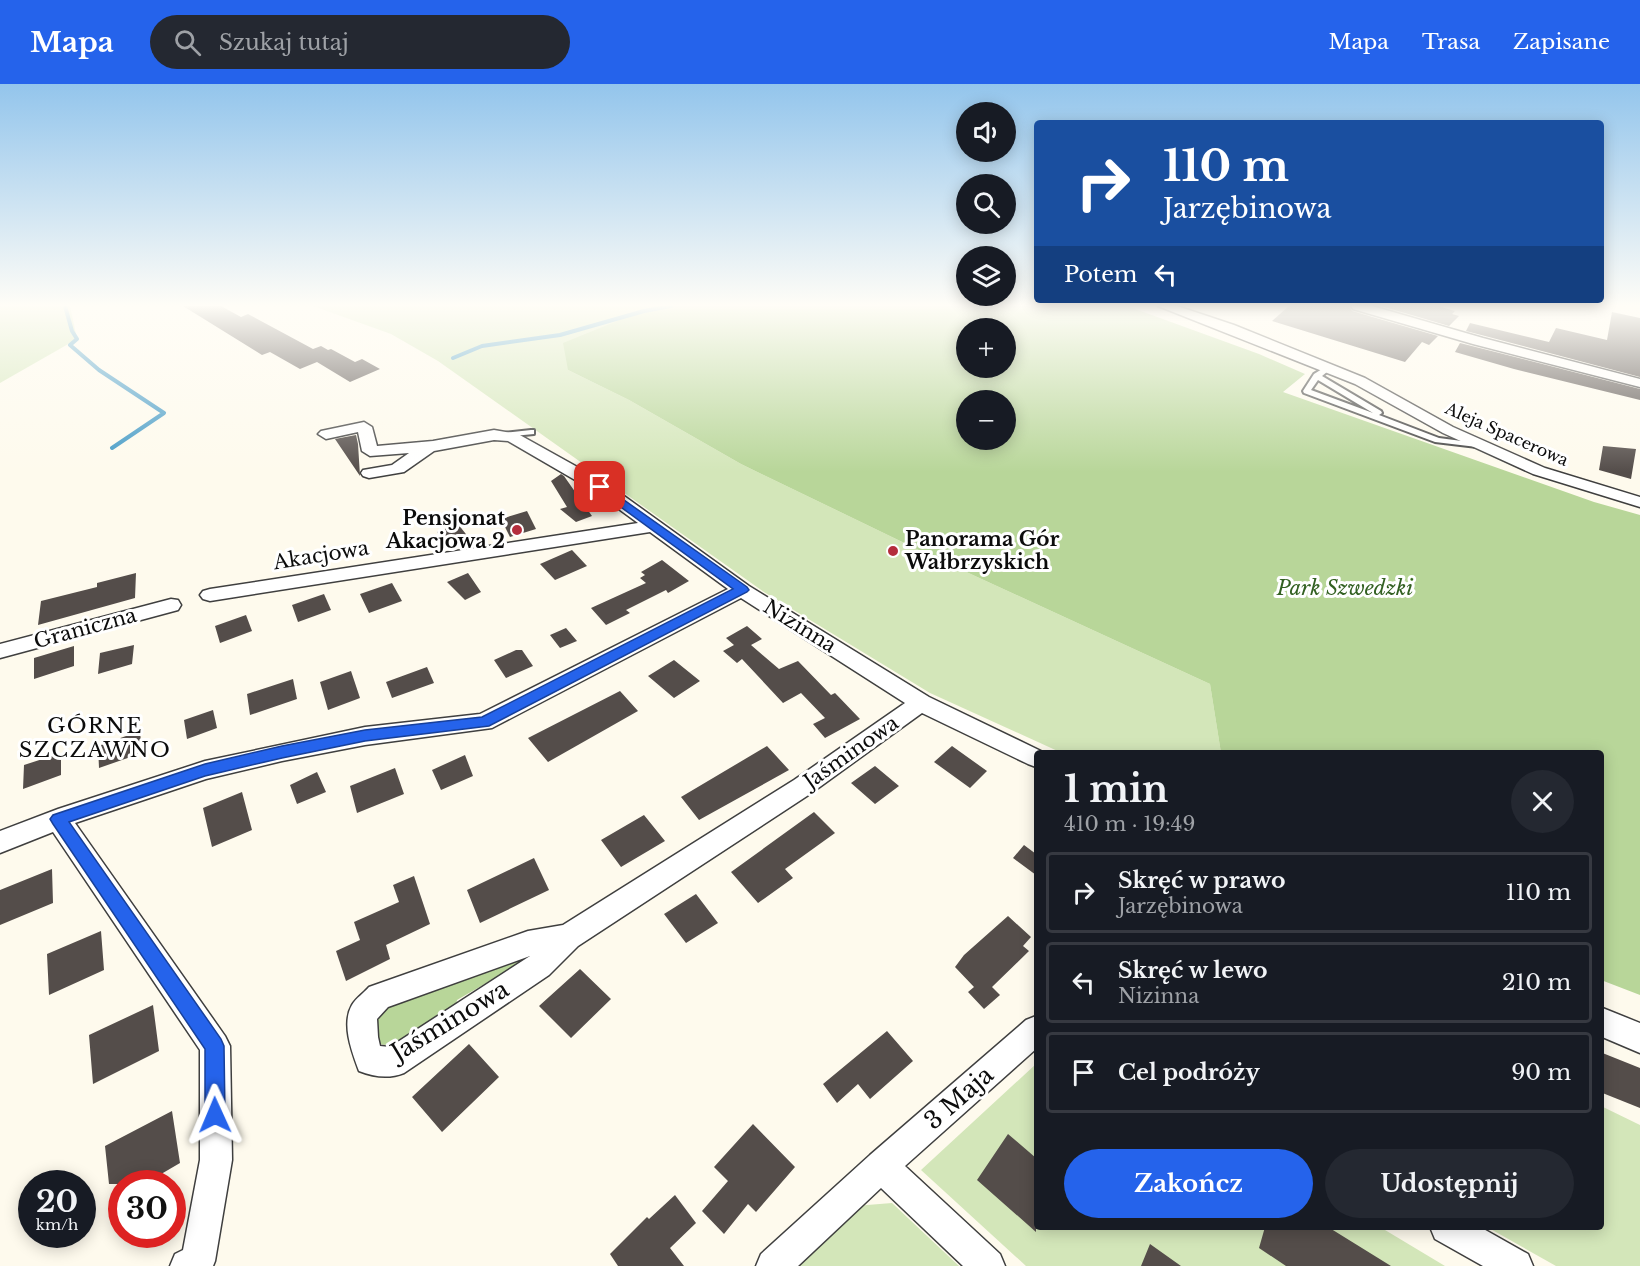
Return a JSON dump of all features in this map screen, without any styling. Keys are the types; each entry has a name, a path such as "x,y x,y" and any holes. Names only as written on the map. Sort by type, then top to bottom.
{"street":[{"name":"Aleja Spacerowa","path":"1299,361 1323,372 1360,381 1448,430 1539,471 1640,502"},
{"path":"1556,361 1640,383"},
{"path":"326,434 364,427 370,451 433,446 503,435"},
{"name":"Nizinna","path":"503,435 512,437 600,487 742,590 921,703 1034,757"},
{"path":"369,472 397,469 405,465 415,453 433,446"},
{"name":"Akacjowa","path":"210,595 653,526"},
{"path":"0,842 58,819 205,770 365,736 484,722 742,590"},
{"name":"Graniczna","path":"0,651 171,605"},
{"name":"Jaśminowa","path":"568,937 528,944 379,997 363,1013 363,1037 370,1060 393,1062 539,966 568,937 802,787 921,703"},
{"path":"58,819 215,1046 216,1160 198,1262 187,1266"},
{"path":"1604,1023 1640,1038"},
{"name":"3 Maja","path":"773,1266 881,1166 1034,1032"},
{"path":"881,1166 988,1266"},
{"path":"1452,1230 1516,1266"}],"lane":[{"path":"1402,426 1323,372 1306,392 1438,440 1480,445"},
{"path":"503,435 531,432"}],"green space":[{"path":"0,361 38,361 0,383"},
{"path":"438,361 579,361 568,370 629,400 741,464 925,553 1210,684 1221,750 1055,750 930,693 764,592"},
{"name":"Park Szwedzki","path":"566,361 956,361 956,378 1016,378 1016,361 1275,361 1305,374 1283,392 1594,502 1640,515 1640,995 1604,981 1604,750 1221,750 1210,684 925,553 741,464 629,400 568,370"},
{"path":"529,954 531,957 457,1000 455,1012 393,1046 379,1044 371,1022 391,1003"},
{"path":"1034,1066 1034,1230 1385,1230 1445,1266 1026,1266 921,1170"},
{"path":"1604,1107 1640,1125 1640,1266 1556,1266 1492,1230 1604,1230"},
{"path":"892,1203 959,1266 794,1266 855,1206"}],"building":[{"path":"286,361 366,361 380,369 350,382 317,362 300,369"},
{"path":"1487,361 1531,361 1640,389 1640,400"},
{"path":"1580,361 1640,361 1640,377"},
{"path":"356,435 358,444 360,476 335,439"},
{"path":"1603,446 1636,449 1631,479 1599,470"},
{"path":"561,474 592,516 576,522 560,509 567,507 551,481"},
{"path":"527,511 536,529 510,537 501,519"},
{"path":"458,524 469,538 447,547 437,532"},
{"path":"572,550 587,566 555,580 540,564"},
{"path":"662,560 689,581 668,593 666,590 626,610 630,613 606,625 591,608 646,583 640,578 645,575 641,572"},
{"path":"136,573 135,598 38,625 41,601 97,587 97,583"},
{"path":"468,573 481,592 465,600 447,582"},
{"path":"392,583 402,601 369,613 360,594"},
{"path":"324,594 331,610 298,622 292,605"},
{"path":"246,615 252,631 220,643 215,626"},
{"path":"747,626 762,639 751,645 779,669 798,661 831,695 835,693 860,719 825,738 813,724 825,718 801,693 783,703 742,659 737,663 723,651 734,645 726,638"},
{"path":"566,628 577,641 560,648 550,635"},
{"path":"134,645 132,664 98,674 100,653"},
{"path":"74,646 74,666 34,679 34,658"},
{"path":"516,650 522,650 533,666 506,678 494,660"},
{"path":"674,660 700,681 674,698 648,676"},
{"path":"427,667 434,683 392,698 386,682"},
{"path":"351,671 360,698 328,710 320,682"},
{"path":"293,679 297,699 250,715 247,694"},
{"path":"620,691 638,711 548,762 528,738"},
{"path":"213,710 217,728 187,739 184,720"},
{"path":"140,731 142,753 99,768 98,746"},
{"path":"767,746 789,770 699,820 681,797"},
{"path":"952,746 987,771 970,788 934,762"},
{"path":"61,753 61,775 23,789 24,765"},
{"path":"465,755 473,776 441,790 432,770"},
{"path":"875,766 899,786 875,804 851,783"},
{"path":"395,768 404,794 357,813 350,786"},
{"path":"317,772 326,792 297,804 290,785"},
{"path":"242,792 252,830 212,847 203,808"},
{"path":"814,812 835,833 785,869 793,878 758,903 731,872"},
{"path":"644,815 665,841 621,867 601,840"},
{"path":"1024,845 1034,852 1034,874 1013,858"},
{"path":"534,858 549,890 480,923 467,890"},
{"path":"52,869 53,903 0,925 0,890"},
{"path":"414,876 430,924 386,945 390,959 346,981 336,951 360,940 354,922 399,902 393,885"},
{"path":"696,894 718,923 686,943 664,914"},
{"path":"1008,916 1031,937 1023,946 1029,951 992,987 1000,995 984,1009 968,992 974,987 955,967 964,955"},
{"path":"101,931 104,970 49,995 47,954"},
{"path":"580,969 611,999 571,1038 539,1006"},
{"path":"153,1005 159,1051 93,1084 89,1035"},
{"path":"887,1031 913,1061 870,1099 858,1084 837,1103 823,1084"},
{"path":"469,1044 499,1077 442,1132 412,1097"},
{"path":"1604,1054 1640,1068 1640,1108 1604,1094"},
{"path":"172,1111 180,1163 168,1170 108,1170 108,1174 105,1146"},
{"path":"753,1124 795,1167 756,1212 748,1204 724,1234 702,1211 728,1181 714,1167"},
{"path":"1008,1134 1034,1156 1034,1230 1036,1232 977,1180"},
{"path":"675,1195 696,1223 670,1248 684,1266 618,1266 610,1254 647,1217 649,1219"},
{"path":"1264,1230 1333,1230 1391,1266 1286,1266 1259,1248"},
{"path":"1150,1244 1181,1266 1141,1266"}],"waterway":[{"path":"89,361 164,413 112,448"}],"place":[{"name":"Pensjonat Akacjowa 2","path":"517,530"},
{"name":"Panorama Gór Wałbrzyskich","path":"893,551"}],"district":[{"name":"GÓRNE SZCZAWNO","path":"95,738"}],"route":[{"path":"215,1115 215,1046 58,819 205,770 282,752 365,736 484,722 742,590 600,487"}]}
